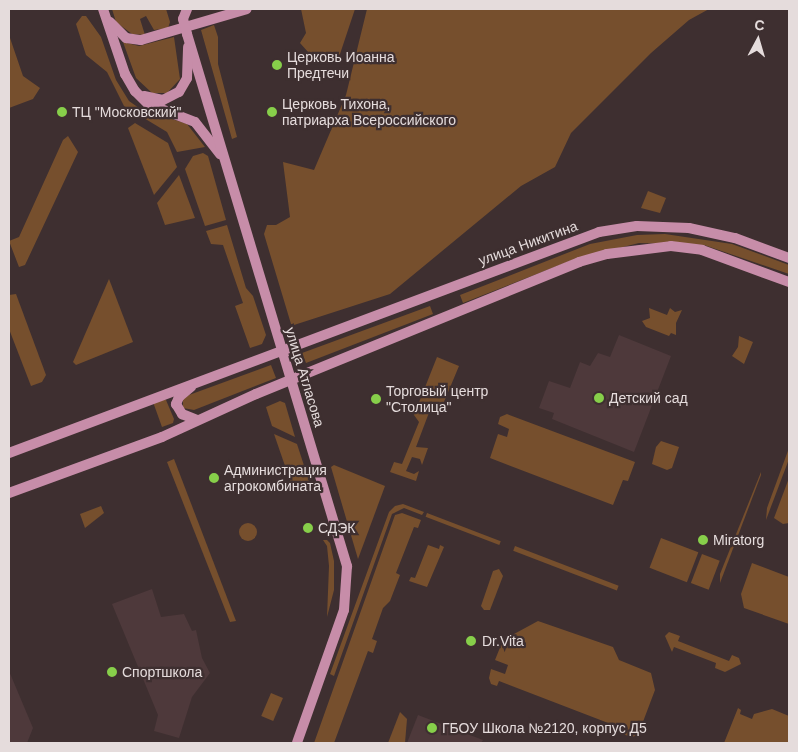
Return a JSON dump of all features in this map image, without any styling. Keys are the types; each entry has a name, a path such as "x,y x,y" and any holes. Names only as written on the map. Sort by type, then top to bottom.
{"street":[{"path":"105,14 126,38 141,40 247,9"},
{"name":"улица Атласова","path":"183,12 187,36 293,379 345,556 348,584 339,626 297,743"},
{"path":"105,14 125,74 137,94 148,104 185,116 199,125 228,167"},
{"path":"137,94 159,100 179,92 187,78 187,36"},
{"name":"улица Никитина","path":"9,453 148,398 194,385 436,295 502,266 600,232 637,226 697,229 735,238 789,258"},
{"path":"9,492 162,437 293,379 578,262 607,254 672,246 702,250 789,282"},
{"path":"194,385 179,397 176,404 182,414 197,420"}],"shaded area":[{"path":"112,9 166,9 170,22 168,28 154,30 146,16 140,19 145,35 132,34 116,22"},
{"path":"301,9 355,9 340,54 330,62 317,62 300,43 306,33"},
{"path":"367,9 709,9 689,20 651,53 571,133 555,167 521,186 390,294 294,325 291,324 264,234 267,225 276,225 290,217 283,162 314,170 346,95"},
{"path":"82,16 86,16 101,37 116,80 129,101 139,108 187,124 205,147 177,152 167,132 124,106 107,72 86,55 76,24"},
{"path":"214,25 218,37 218,64 237,137 232,139 201,30"},
{"path":"9,35 23,76 40,88 33,99 9,108"},
{"path":"174,37 180,79 167,93 152,93 136,78 123,42 139,46"},
{"path":"135,123 168,143 177,167 154,195 128,128"},
{"path":"68,136 78,152 25,265 19,267 9,241 19,237 63,140"},
{"path":"203,153 208,156 226,220 205,226 185,169 193,156"},
{"path":"179,175 195,218 165,225 157,203"},
{"path":"648,191 666,198 660,213 641,208"},
{"path":"227,225 246,288 253,296 266,335 262,344 250,348 235,306 243,303 223,245 211,244 206,231"},
{"path":"665,234 732,244 789,265 789,274 704,245 639,243 575,259 463,303 460,295 590,244 637,235"},
{"path":"109,279 133,342 76,365 73,362"},
{"path":"16,294 46,375 42,382 31,386 9,329 9,295"},
{"path":"430,306 433,314 306,363 302,353"},
{"path":"649,308 667,315 670,308 675,312 682,310 676,323 676,335 671,333 669,336 646,327 642,321 650,318"},
{"name":"Детский сад","path":"619,335 671,356 634,452 552,419 554,413 539,408 549,381 570,388 580,362 590,366 598,353 610,357"},
{"path":"739,336 753,342 744,364 732,356 738,347"},
{"path":"437,357 459,366 439,414 430,410 416,447 428,448 422,465 420,459 412,457 406,471 414,474 419,471 416,481 390,472 394,462 402,464 419,422 414,415"},
{"path":"271,365 276,378 194,410 183,408 183,399 189,395"},
{"path":"161,398 166,400 174,419 173,423 162,427 153,402"},
{"path":"280,401 285,403 295,437 272,426 266,407"},
{"path":"507,414 635,462 628,481 623,480 613,505 490,458 498,434 507,437 509,429 498,424 500,417"},
{"path":"274,434 297,444 310,484 293,489"},
{"path":"661,441 679,447 672,468 667,470 652,464 656,447"},
{"path":"789,448 789,459 766,520 767,508"},
{"path":"174,459 236,621 230,622 167,462"},
{"path":"334,465 385,486 358,559 331,467"},
{"path":"761,472 761,475 720,583 720,574"},
{"path":"789,478 789,523 783,524 774,518"},
{"path":"403,504 424,512 422,515 404,508 392,514 334,676 330,674 389,512 395,506"},
{"path":"101,506 104,513 85,528 80,514"},
{"path":"402,513 421,520 418,528 414,527 396,573 400,575 390,601 383,608 372,639 377,641 373,653 368,651 334,743 314,743 395,515"},
{"path":"427,513 501,541 499,545 426,517"},
{"path":"248,523 256,528 257,532 252,540 248,541 240,536 239,532 244,524"},
{"path":"661,538 698,552 687,582 650,568"},
{"path":"323,540 327,540 330,543 334,561 334,590 327,617 329,566 327,546"},
{"path":"428,545 439,549 440,545 444,547 427,587 409,581 411,577 415,578"},
{"path":"515,546 619,586 617,590 513,551"},
{"path":"702,554 720,561 709,590 691,583"},
{"path":"752,563 789,577 789,624 744,608 741,594"},
{"path":"499,569 503,576 490,610 484,610 481,606 493,571"},
{"path":"152,589 161,617 184,614 192,631 196,630 202,658 210,673 192,697 179,738 154,731 158,715 112,604"},
{"path":"538,621 613,647 619,660 651,673 655,690 638,735 632,737 622,734 616,726 499,681 497,686 491,684 489,678 491,669 505,674 508,665 495,660 503,640"},
{"path":"669,632 680,636 678,641 729,661 732,655 739,658 741,664 725,672 715,668 716,663 674,647 672,652 665,636"},
{"path":"9,671 33,728 27,743 9,743"},
{"path":"271,693 283,698 273,721 261,716"},
{"path":"738,708 741,710 740,714 752,719 754,714 772,709 789,716 789,743 724,743"},
{"path":"400,712 407,719 405,743 388,743"},
{"name":"ГБОУ Школа №2120, корпус Д5","path":"418,715 483,740 481,743 407,743"}],"place":[{"name":"Церковь Иоанна Предтечи","path":"277,65"},
{"name":"ТЦ \"Московский\"","path":"62,112"},
{"name":"Церковь Тихона, патриарха Всероссийского","path":"272,112"},
{"name":"Детский сад","path":"599,398"},
{"name":"Торговый центр \"Столица\"","path":"376,399"},
{"name":"Администрация агрокомбината","path":"214,478"},
{"name":"СДЭК","path":"308,528"},
{"name":"Miratorg","path":"703,540"},
{"name":"Dr.Vita","path":"471,641"},
{"name":"Спортшкола","path":"112,672"},
{"name":"ГБОУ Школа №2120, корпус Д5","path":"432,728"}]}
